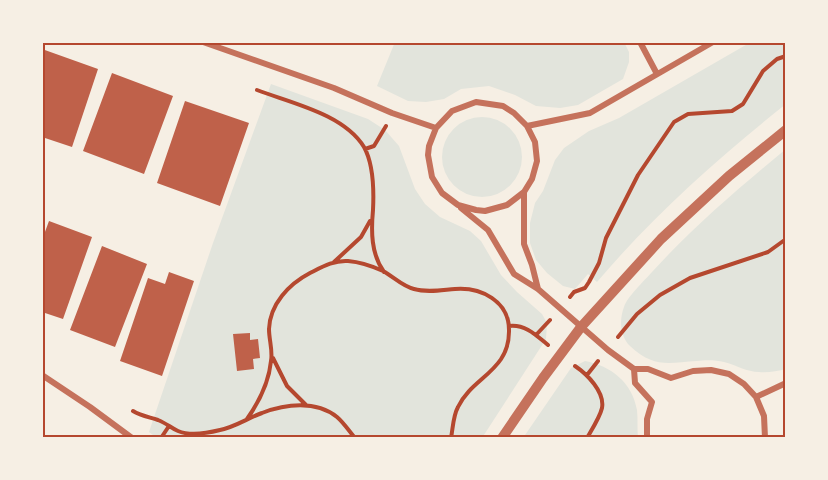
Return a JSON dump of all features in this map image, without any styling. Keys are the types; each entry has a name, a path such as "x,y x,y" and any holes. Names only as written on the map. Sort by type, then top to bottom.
{"street":[{"path":"203,42 334,88 392,113 436,128"},
{"path":"640,42 657,74"},
{"path":"527,126 590,113 713,42"},
{"path":"458,205 485,211 507,205 524,192 532,179 537,161 535,142 527,126 503,106 476,102 452,111 436,128 428,155 432,177 442,193 488,230 514,274 538,289 608,350 634,369 648,369 671,378 693,371 711,370 729,374 744,384 756,398 764,416 765,438"},
{"path":"502,438 581,327 661,239 729,176 786,130"},
{"path":"524,192 524,244 538,289"},
{"path":"634,369 635,383 652,402 647,419 646,438"},
{"path":"42,375 90,406 132,438"},
{"path":"756,398 786,383"}],"path":[{"path":"574,292 585,288 589,282 599,263 606,238 638,175 674,122 688,114 732,111 743,105 763,71 777,59 786,56"},
{"path":"257,90 326,115 358,139 365,149 372,170 372,240 378,261 385,272"},
{"path":"365,149 374,146 382,133"},
{"path":"306,405 287,386 277,367 272,354 270,321 287,290 304,276 333,262 361,237 372,217"},
{"path":"587,375 637,314 660,295 690,278 768,252 786,239"},
{"path":"333,262 352,261 370,266 414,289 465,288 485,293 493,298 505,312 510,333 507,348 492,372 472,388 458,407 452,438"},
{"path":"509,326 522,327 536,335 587,375 599,392 602,407 587,438"},
{"path":"536,335 544,326"},
{"path":"247,419 255,409 266,384 272,354"},
{"path":"133,411 182,432 202,433 220,430 263,412 306,405 336,416 355,438"},
{"path":"161,438 170,426"}],"shaded area":[{"path":"395,42 624,42 629,52 629,62 623,79 578,105 560,108 536,106 515,95 489,86 461,89 444,99 426,102 408,101 377,86"},
{"path":"751,42 786,42 786,104 687,188 597,282 588,274 575,289 563,286 547,273 536,260 530,243 530,223 535,203 543,191 555,160 564,148 589,131 619,118"},
{"path":"271,84 368,119 385,130 399,146 415,189 425,204 440,217 470,231 481,241 501,275 542,314 547,323 546,339 482,438 157,438 149,432 213,243"},
{"path":"482,117 497,120 510,129 519,142 522,157 519,172 510,185 497,194 482,197 467,194 454,185 445,172 442,157 445,142 454,129 467,120"},
{"path":"786,149 786,369 755,372 724,362 703,360 669,363 646,358 630,346 624,338 621,322 626,303 636,289 700,224"},
{"path":"585,361 612,371 630,391 637,410 638,438 523,438 571,368"}],"building":[{"path":"42,49 98,69 72,147 42,137"},
{"path":"112,73 173,96 144,174 83,151"},
{"path":"185,101 249,123 220,206 157,183"},
{"path":"49,221 92,237 63,319 42,312 42,240"},
{"path":"102,246 147,264 115,347 70,330"},
{"path":"169,272 194,281 162,376 120,361 148,278 165,284"},
{"path":"250,333 250,340 258,339 260,358 253,359 254,369 237,371 233,334"}]}
